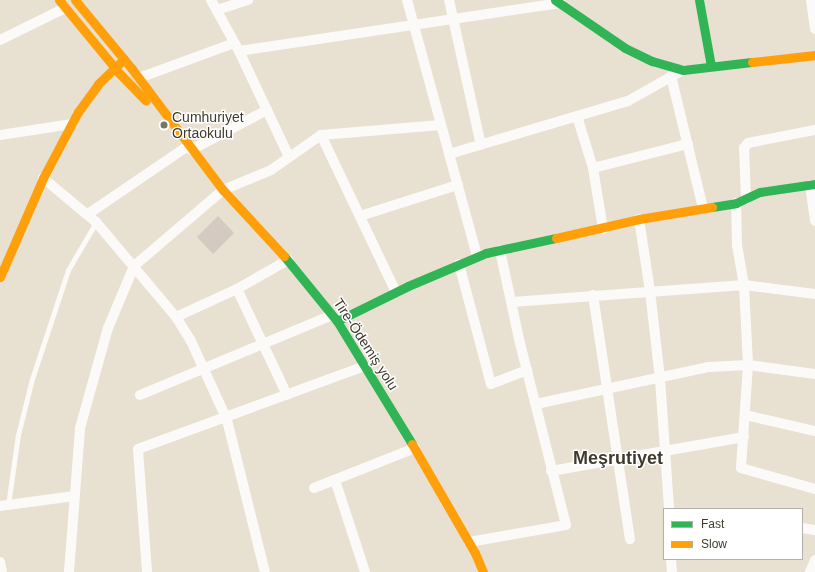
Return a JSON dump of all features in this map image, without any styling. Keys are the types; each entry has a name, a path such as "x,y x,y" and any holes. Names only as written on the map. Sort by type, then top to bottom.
{"street":[{"path":"75,0 124,58 179,134"},
{"path":"211,0 237,47 289,157"},
{"path":"217,10 248,0"},
{"path":"406,0 477,256"},
{"path":"449,0 481,144"},
{"path":"698,0 711,66"},
{"path":"811,0 815,29"},
{"path":"139,78 237,47 413,25 558,2 625,48 652,61 683,70"},
{"path":"0,40 62,4 122,76 179,134"},
{"path":"449,154 628,101 683,70 815,55"},
{"path":"0,277 43,178 78,112 114,66 124,58"},
{"path":"78,112 132,69"},
{"path":"671,76 703,208"},
{"path":"88,214 190,148 267,110"},
{"path":"578,116 593,168 603,229"},
{"path":"0,135 72,124"},
{"path":"69,572 80,428 108,328 134,266 223,190 271,170 321,135 441,125"},
{"path":"815,130 748,143 744,148 737,245 744,285 748,365 741,468 815,489"},
{"name":"Tire-Ödemiş yolu","path":"179,134 223,190 288,260 335,318 415,448 469,542 483,572"},
{"path":"321,135 396,292"},
{"path":"593,168 688,144"},
{"path":"43,178 96,222 176,317 203,368 226,417 265,572"},
{"path":"360,216 458,184"},
{"path":"140,395 263,344 335,318 477,256 500,250 603,229 639,219 741,201 760,192 812,185 815,221"},
{"path":"639,219 650,291 660,379 669,508"},
{"path":"469,542 566,525 551,471 500,250"},
{"path":"176,317 237,289 288,260"},
{"path":"459,264 491,384 527,370"},
{"path":"512,302 744,285 815,294"},
{"path":"237,289 287,395"},
{"path":"593,295 630,539"},
{"path":"536,404 660,379 709,367 748,365 815,374"},
{"path":"147,572 138,449 365,366"},
{"path":"745,415 815,431"},
{"path":"551,471 744,437"},
{"path":"314,488 415,448"},
{"path":"335,480 365,572"},
{"path":"4,505 74,496"},
{"path":"803,528 815,530"},
{"path":"671,560 672,572"},
{"path":"810,572 815,560"},
{"path":"0,562 2,572"}],"lane":[{"path":"4,505 18,435 32,379 66,276 80,246 96,222"}],"building":[{"path":"218,216 234,233 213,254 197,237"}],"traffic: fast":[{"path":"555,0 625,48 652,61 683,70 752,62"},
{"path":"699,0 711,66"},
{"path":"712,207 736,203 760,192 815,184"},
{"path":"337,321 408,286 486,253 556,238"},
{"path":"284,256 337,321 412,444"}],"traffic: slow":[{"path":"59,0 120,74 146,101"},
{"path":"75,0 132,69 223,190 284,256"},
{"path":"752,62 815,55"},
{"path":"0,277 43,178 78,112 98,84 124,59"},
{"path":"556,238 639,219 712,207"},
{"path":"412,444 475,553 483,572"}],"place":[{"name":"Cumhuriyet Ortaokulu","path":"164,125"}],"district":[{"name":"Meşrutiyet","path":"618,458"}]}
